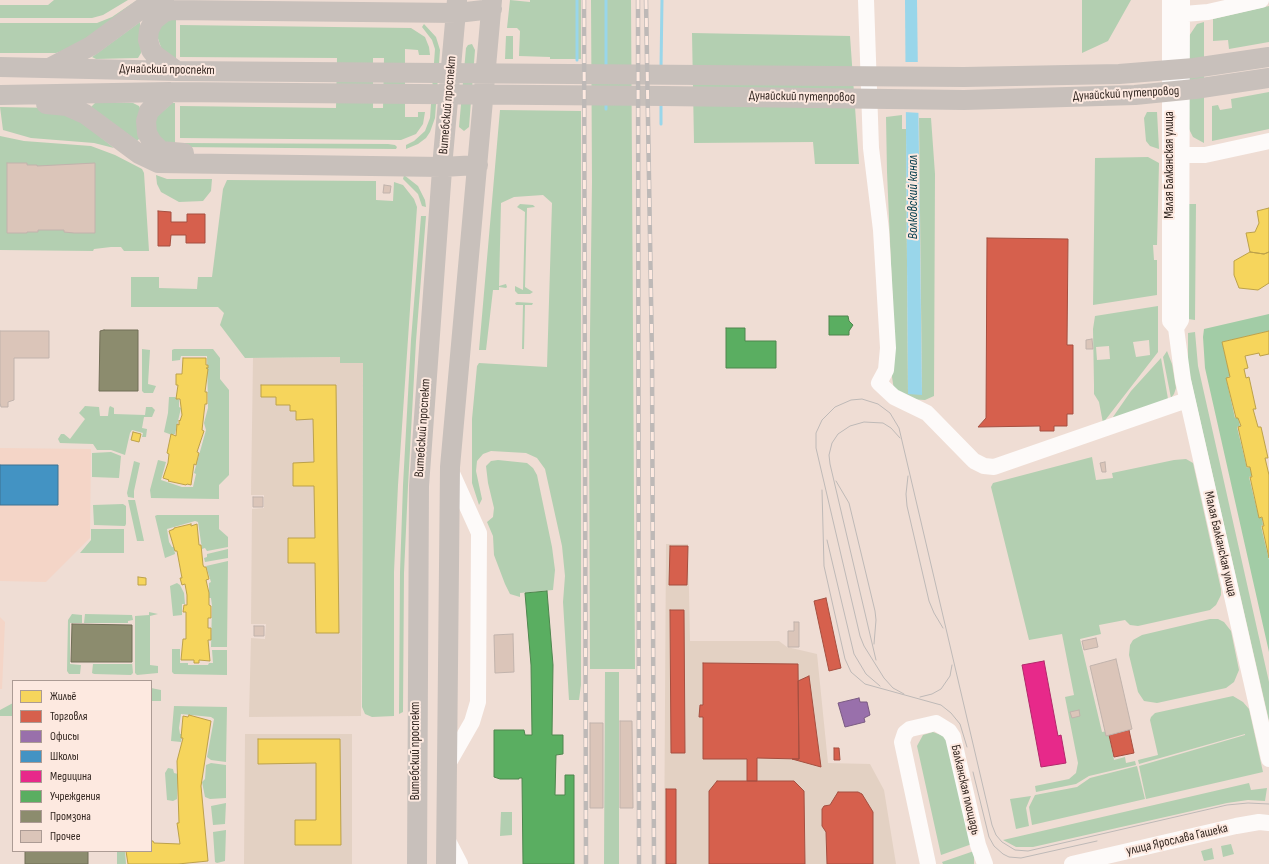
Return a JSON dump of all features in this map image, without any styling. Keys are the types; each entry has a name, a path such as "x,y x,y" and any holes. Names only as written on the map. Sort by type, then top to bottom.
{"main road":[{"path":"49,68 91,46 144,7 164,0"},
{"path":"304,0 457,5"},
{"path":"177,71 155,56 151,50 148,40 149,30 154,20 163,13 171,10 492,4 450,468 447,626 448,764 446,864"},
{"name":"Витебский проспект","path":"415,862 419,486 443,161 457,5"},
{"name":"Дунайский путепровод","path":"333,72 1048,77 1187,69 1269,57"},
{"name":"Дунайский проспект","path":"0,67 177,71 333,72"},
{"name":"Дунайский путепровод","path":"333,95 671,96 972,100 1135,95 1195,89 1269,78"},
{"path":"170,92 153,106 146,121 147,133 150,140 158,149 165,152 443,161 478,165"},
{"name":"Дунайский проспект","path":"2,95 170,92 333,95"},
{"path":"2,95 26,103 67,106 85,114 139,154 158,163 443,161"}],"street":[{"path":"866,0 871,148 881,230 888,348 886,370 879,383 894,397 927,413 974,461 984,466 994,467 1187,400"},
{"path":"1176,8 1208,12 1261,0"},
{"name":"Малая Балканская улица","path":"1176,8 1176,155 1170,321 1176,328 1179,358 1187,400 1269,759"},
{"path":"1176,155 1205,156 1269,141"},
{"path":"448,764 472,722 478,702 478,533 450,468"},
{"name":"Балканская площадь","path":"928,864 902,742 905,733 910,729 936,723 949,731 953,737 978,845 985,864"},
{"name":"улица Ярослава Гашека","path":"1072,864 1266,818"},
{"path":"447,839 460,864"}],"shaded area":[{"path":"340,357 340,363 363,363 361,716 249,717 251,638 265,639 266,624 251,624 252,509 264,508 264,495 251,495 253,358"},
{"path":"0,448 91,449 90,538 46,582 0,581"},
{"path":"666,544 688,544 690,641 779,641 787,647 817,654 828,763 870,764 884,790 896,864 664,864"},
{"path":"0,617 5,622 2,689 0,689"},
{"path":"245,734 352,734 352,864 244,864"}],"green space":[{"path":"54,0 128,0 103,15 92,18 0,18 0,5 48,5"},
{"path":"137,0 81,45 56,53 0,53 0,23 97,23 112,17"},
{"path":"510,0 530,2 530,0 581,0 581,59 550,59 550,57 519,56 520,31 517,28 507,28"},
{"path":"591,0 631,0 635,669 590,669 589,408 592,182"},
{"path":"1082,0 1131,0 1108,41 1082,53"},
{"path":"1269,6 1269,42 1229,49 1228,40 1213,41 1213,19"},
{"path":"176,15 176,60 164,56 155,30"},
{"path":"140,22 141,53 138,58 96,59 92,57"},
{"path":"1204,22 1204,143 1193,137 1188,127 1189,36 1197,24"},
{"path":"424,24 436,37 440,50 435,118 426,138 418,144 406,149 406,145 414,141 425,131 430,118 435,49 432,40 422,27"},
{"path":"180,25 411,28 425,37 430,55 419,55 418,50 405,49 405,117 418,117 418,112 425,112 423,124 416,134 401,140 180,138 180,106 336,108 337,58 180,57","holes":["373,58 384,58 383,108 373,108"]},
{"path":"692,33 850,36 859,164 815,164 813,142 694,143"},
{"path":"506,36 513,36 513,59 505,59"},
{"path":"472,44 475,50 469,127 464,131 459,127 466,48 468,45"},
{"path":"1269,92 1269,129 1212,141 1212,106 1218,105 1220,110 1232,108 1231,99"},
{"path":"96,102 133,103 139,106 139,139 137,141 91,107"},
{"path":"172,103 175,103 175,147 159,140 153,120"},
{"path":"0,107 55,108 67,110 114,148 94,143 31,138 3,130"},
{"path":"500,110 581,111 581,685 579,700 569,700 563,602 565,576 562,546 545,469 537,458 526,453 491,451 483,454 477,461 476,471 482,499 479,505 472,483 472,419 477,366 479,363 547,367 552,203 543,195 514,197 501,203 499,286 506,284 507,287 499,287 499,290 493,290 486,350 479,350"},
{"path":"1147,112 1157,112 1159,149 1150,146 1146,141 1144,118"},
{"path":"902,115 902,129 906,129 908,394 922,394 919,118 931,118 935,174 934,396 925,400 907,399 894,390 892,377 893,311 886,117"},
{"path":"0,136 24,141 91,146 115,155 142,169 144,173 149,251 124,251 121,247 94,249 93,251 0,250"},
{"path":"179,143 388,144 395,145 397,147 396,149 179,147"},
{"path":"1148,157 1159,163 1157,245 1153,245 1154,260 1157,260 1157,295 1093,305 1095,158"},
{"path":"156,175 167,179 212,179 211,191 203,201 179,202 161,192 157,184"},
{"path":"404,175 418,186 425,200 426,207 422,206 418,194 403,179"},
{"path":"227,180 376,181 376,200 393,201 394,182 403,185 414,199 417,207 398,485 394,572 394,716 372,717 365,714 362,707 363,363 340,363 340,357 245,358 220,325 224,313 218,307 131,307 131,277 159,277 159,288 197,289 198,277 212,277 223,189"},
{"path":"520,204 533,205 535,207 527,208 525,287 533,292 530,294 518,294 515,291 515,286 523,290 525,212 517,207"},
{"path":"1188,204 1196,204 1195,320 1188,319"},
{"path":"421,216 426,216 416,341 408,486 404,573 403,712 399,714 400,572 403,485 411,340"},
{"path":"515,303 533,303 532,305 525,305 524,349 522,349 523,305 516,305"},
{"path":"1158,306 1158,352 1103,423 1099,402 1094,394 1093,329 1095,316","holes":["1149,340 1150,355 1136,357 1133,342","1109,346 1110,359 1097,360 1096,347"]},
{"path":"1269,314 1269,331 1222,342 1230,376 1226,378 1235,418 1238,418 1240,426 1237,427 1247,468 1250,467 1252,476 1249,477 1259,518 1262,518 1263,525 1261,526 1269,560 1269,652 1205,368 1203,337 1204,329"},
{"path":"1195,332 1198,366 1269,682 1269,721 1188,367 1188,333"},
{"path":"142,349 150,350 148,384 156,386 153,393 144,393 142,391"},
{"path":"213,349 220,358 220,379 229,390 229,475 219,485 219,499 151,498 150,490 158,460 166,462 161,480 182,487 193,487 196,474 194,473 206,430 204,423 208,408 207,356 181,356 180,360 172,361 172,350"},
{"path":"1167,351 1172,364 1176,388 1171,398 1163,357"},
{"path":"1161,358 1168,399 1118,419 1113,417 1131,391"},
{"path":"169,397 175,397 179,400 179,407 181,408 175,434 172,435 164,432 168,413"},
{"path":"85,406 99,407 100,416 108,416 110,406 114,408 114,414 145,415 146,407 152,407 155,410 152,417 144,417 142,428 147,429 146,437 142,437 143,433 132,430 130,433 125,455 111,450 97,450 93,444 60,443 58,439 61,434 64,434 70,439 85,419 79,413"},
{"path":"111,452 121,456 119,478 92,477 92,453"},
{"path":"1092,457 1096,480 1113,478 1112,473 1174,460 1186,459 1193,463 1221,589 1221,595 1216,605 1210,610 1138,626 1130,625 1125,620 1099,625 1101,634 1080,639 1102,732 1108,731 1114,760 1125,757 1126,763 1135,761 1136,765 1089,776 1076,784 1036,792 1035,786 1069,779 1076,773 1078,763 1065,697 1074,695 1062,634 1029,640 991,487 993,483"},
{"path":"498,460 527,463 533,468 537,475 552,547 555,570 553,590 520,593 520,597 510,594 505,584 494,555 493,536 487,522 493,517 494,508 488,483 486,466 491,461"},
{"path":"134,461 140,463 134,498 128,497 127,493"},
{"path":"128,500 135,500 144,541 137,541"},
{"path":"123,504 126,506 125,526 94,525 93,505"},
{"path":"219,515 219,529 228,537 228,547 207,551 205,548 202,549 198,522 195,521 167,529 169,542 172,547 174,547 175,554 165,558 155,516"},
{"path":"91,529 124,529 124,553 80,553 91,540"},
{"path":"228,549 228,558 205,562 204,558 207,557 207,554"},
{"path":"228,561 227,647 211,647 212,606 211,598 209,598 209,583 211,582 206,566"},
{"path":"177,583 180,585 184,593 185,604 182,604 182,615 173,616 170,586"},
{"path":"149,612 158,614 150,616 150,665 158,666 158,673 137,675 135,673 135,616 149,615"},
{"path":"72,614 82,615 82,623 70,623 70,664 81,665 80,674 69,674 67,671 68,620"},
{"path":"85,614 132,615 133,620 128,621 128,623 84,623"},
{"path":"1210,619 1218,619 1224,622 1231,631 1239,670 1234,682 1226,688 1157,703 1144,701 1138,692 1129,655 1130,645 1133,640 1142,635"},
{"path":"172,649 180,649 180,663 188,663 188,665 208,665 209,663 213,663 212,650 227,650 227,675 174,674 172,672"},
{"path":"132,662 133,673 131,675 92,673 93,664 132,664"},
{"path":"605,672 619,672 619,864 604,864"},
{"path":"152,688 161,690 161,701 152,701"},
{"path":"1233,696 1243,702 1249,709 1263,772 1146,799 1139,766 1245,735 1139,764 1138,760 1158,755 1150,720 1151,717 1155,713"},
{"path":"12,704 12,716 0,716 0,710"},
{"path":"174,706 227,707 226,762 211,760 207,757 214,719 211,717 181,714 179,728 180,734 182,734 181,742 171,741"},
{"path":"933,732 946,737 972,844 941,855 917,746 923,735"},
{"path":"211,763 226,765 226,798 210,799 205,797 202,782 205,779 206,765"},
{"path":"1137,766 1145,799 1032,825 1029,807 1035,795 1077,787 1090,778"},
{"path":"168,768 173,769 174,773 178,774 177,799 173,801 167,800 165,773"},
{"path":"1249,783 1251,790 1267,788 1265,801 1248,800 1227,803 1033,847 1016,847 1003,840"},
{"path":"1031,796 1026,808 1029,826 1016,829 1010,799"},
{"path":"226,803 225,824 213,825 211,806"},
{"path":"501,812 512,812 512,835 500,836"},
{"path":"226,830 225,861 217,863 215,862 213,832"},
{"path":"1231,844 1234,854 1223,857 1221,846"},
{"path":"1212,848 1214,859 1204,861 1201,851"},
{"path":"974,851 974,864 943,864 942,862"},
{"path":"117,852 125,852 126,864 117,864"}],"water":[{"name":"Волковский канал","path":"905,0 917,0 922,395 908,394"}],"pier":[{"path":"903,62 920,62 921,113 904,112"}],"building: Жильё":[{"path":"1269,208 1269,252 1264,254 1250,252 1246,233 1255,232 1259,223 1257,211"},
{"path":"1250,252 1264,254 1269,252 1269,283 1258,290 1239,288 1234,275 1234,261"},
{"path":"1269,331 1269,354 1260,356 1259,353 1245,356 1248,368 1244,369 1246,378 1249,377 1256,409 1253,409 1258,427 1261,427 1268,458 1265,458 1269,475 1269,558 1262,526 1264,526 1262,517 1259,518 1250,477 1252,477 1250,467 1247,467 1238,427 1241,426 1238,418 1236,418 1226,378 1230,377 1222,342"},
{"path":"183,358 206,358 206,365 208,365 208,368 206,368 208,369 205,392 207,392 207,404 205,404 202,430 204,431 197,452 199,453 196,465 194,464 191,485 168,481 169,480 163,478 168,463 169,454 167,453 171,434 176,436 177,424 179,425 179,420 180,421 182,415 180,399 176,399 178,385 176,385 176,374 182,374"},
{"path":"261,385 336,385 339,633 316,633 315,563 288,563 288,538 315,538 314,486 293,486 293,463 314,462 313,419 296,420 296,411 290,411 290,405 276,405 276,397 261,397"},
{"path":"133,432 141,434 139,442 131,440"},
{"path":"191,524 191,526 197,524 203,565 206,567 209,579 206,580 209,593 209,605 211,606 211,618 208,618 208,628 211,628 211,640 208,640 210,661 199,660 199,663 194,663 194,660 181,660 183,639 186,639 186,612 183,612 184,605 187,605 187,595 185,584 182,585 180,578 182,578 177,551 175,551 169,531 174,528"},
{"path":"138,577 146,578 146,585 138,585"},
{"path":"189,715 211,721 201,786 208,861 178,864 128,864 126,852 152,852 152,841 154,843 180,844 177,823 179,823 177,761 183,738 181,738 183,716 188,717"},
{"path":"258,739 340,739 341,845 295,845 295,820 316,820 316,763 258,764"}],"building: Торговля":[{"path":"158,211 171,212 171,222 187,222 187,214 205,214 205,243 186,243 186,235 171,235 170,246 158,246"},
{"path":"987,238 1068,239 1067,345 1073,345 1073,414 1067,414 1067,426 1054,426 1054,431 1040,431 1040,426 978,427 986,418"},
{"path":"670,546 688,546 687,585 669,585"},
{"path":"826,598 841,668 829,671 814,601"},
{"path":"670,610 684,610 685,753 671,753"},
{"path":"703,663 798,664 799,759 757,758 757,781 747,781 747,759 703,759 703,717 699,717 700,705 703,705"},
{"path":"809,676 821,767 792,759 799,759 798,681"},
{"path":"1129,730 1134,753 1114,757 1109,735"},
{"path":"834,748 839,748 840,760 834,760"},
{"path":"717,781 794,781 804,791 805,864 709,864 709,791"},
{"path":"666,789 676,789 676,864 666,864"},
{"path":"838,792 858,792 862,794 873,812 873,864 827,864 826,832 822,826 822,809 824,806 830,805"}],"building: Офисы":[{"path":"859,698 860,702 867,702 870,715 864,718 865,722 845,727 838,703"}],"building: Школы":[{"path":"0,465 58,465 58,505 0,505"}],"building: Медицина":[{"path":"1044,661 1058,736 1061,735 1066,763 1041,767 1022,665"}],"building: Учреждения":[{"path":"829,316 848,316 849,321 853,325 849,331 849,335 829,335"},
{"path":"726,328 745,328 745,341 776,341 776,368 726,368"},
{"path":"547,591 553,665 552,735 563,735 563,754 556,755 555,795 565,795 565,775 574,775 574,864 523,864 522,778 500,779 494,777 494,730 524,730 525,735 532,735 531,665 525,593"}],"building: Промзона":[{"path":"138,330 138,391 99,391 100,331"},
{"path":"72,624 132,625 132,662 71,662"},
{"path":"25,852 88,852 88,864 25,864"}],"building: Прочее":[{"path":"7,163 27,163 27,165 37,166 95,163 95,233 74,233 64,232 64,230 38,230 38,232 7,233"},
{"path":"384,185 391,186 390,193 383,193"},
{"path":"0,331 49,331 49,358 14,358 14,400 8,402 8,407 1,407 0,403"},
{"path":"1092,339 1093,349 1086,349 1086,340"},
{"path":"1105,462 1106,472 1102,472 1100,463"},
{"path":"253,497 263,497 263,507 253,507"},
{"path":"794,622 799,622 799,647 788,647 788,631 794,631"},
{"path":"254,626 264,626 264,636 254,636"},
{"path":"513,634 514,672 495,673 494,635"},
{"path":"1096,638 1098,647 1084,650 1082,641"},
{"path":"1116,659 1132,729 1106,736 1090,666"},
{"path":"1079,710 1080,716 1072,718 1070,712"},
{"path":"620,721 632,721 633,808 620,808"},
{"path":"590,723 603,723 603,808 590,808"}],"waterway":[{"path":"577,0 577,60"},
{"path":"606,0 606,68"},
{"path":"661,68 662,0"},
{"path":"606,102 606,109"},
{"path":"661,102 661,124"}],"tram line":[{"path":"904,694 893,688 884,678 864,646 860,636 816,448 816,433 822,420 835,407 851,400 862,399 878,404 890,413 899,428 992,825 996,835 1002,842 1015,850 1028,851 1227,805 1248,803 1269,804"},
{"path":"876,660 829,455 832,443 838,434 850,426 864,422 883,423 891,428 900,438"},
{"path":"908,476 906,494 907,506 929,601 943,628"},
{"path":"836,481 849,503 875,611 876,620 874,644"},
{"path":"822,490 824,566 845,659 851,672 865,684 941,705 951,713 960,724 967,747"},
{"path":"827,540 854,654 866,674 880,686"},
{"path":"920,697 932,694 941,689 950,676 952,665"},
{"path":"973,772 989,837 994,846 1003,854 1009,857 1021,858 1097,841"}],"railway":[{"path":"584,0 586,864"},
{"path":"638,0 639,864"},
{"path":"646,0 652,356 654,864"}]}
